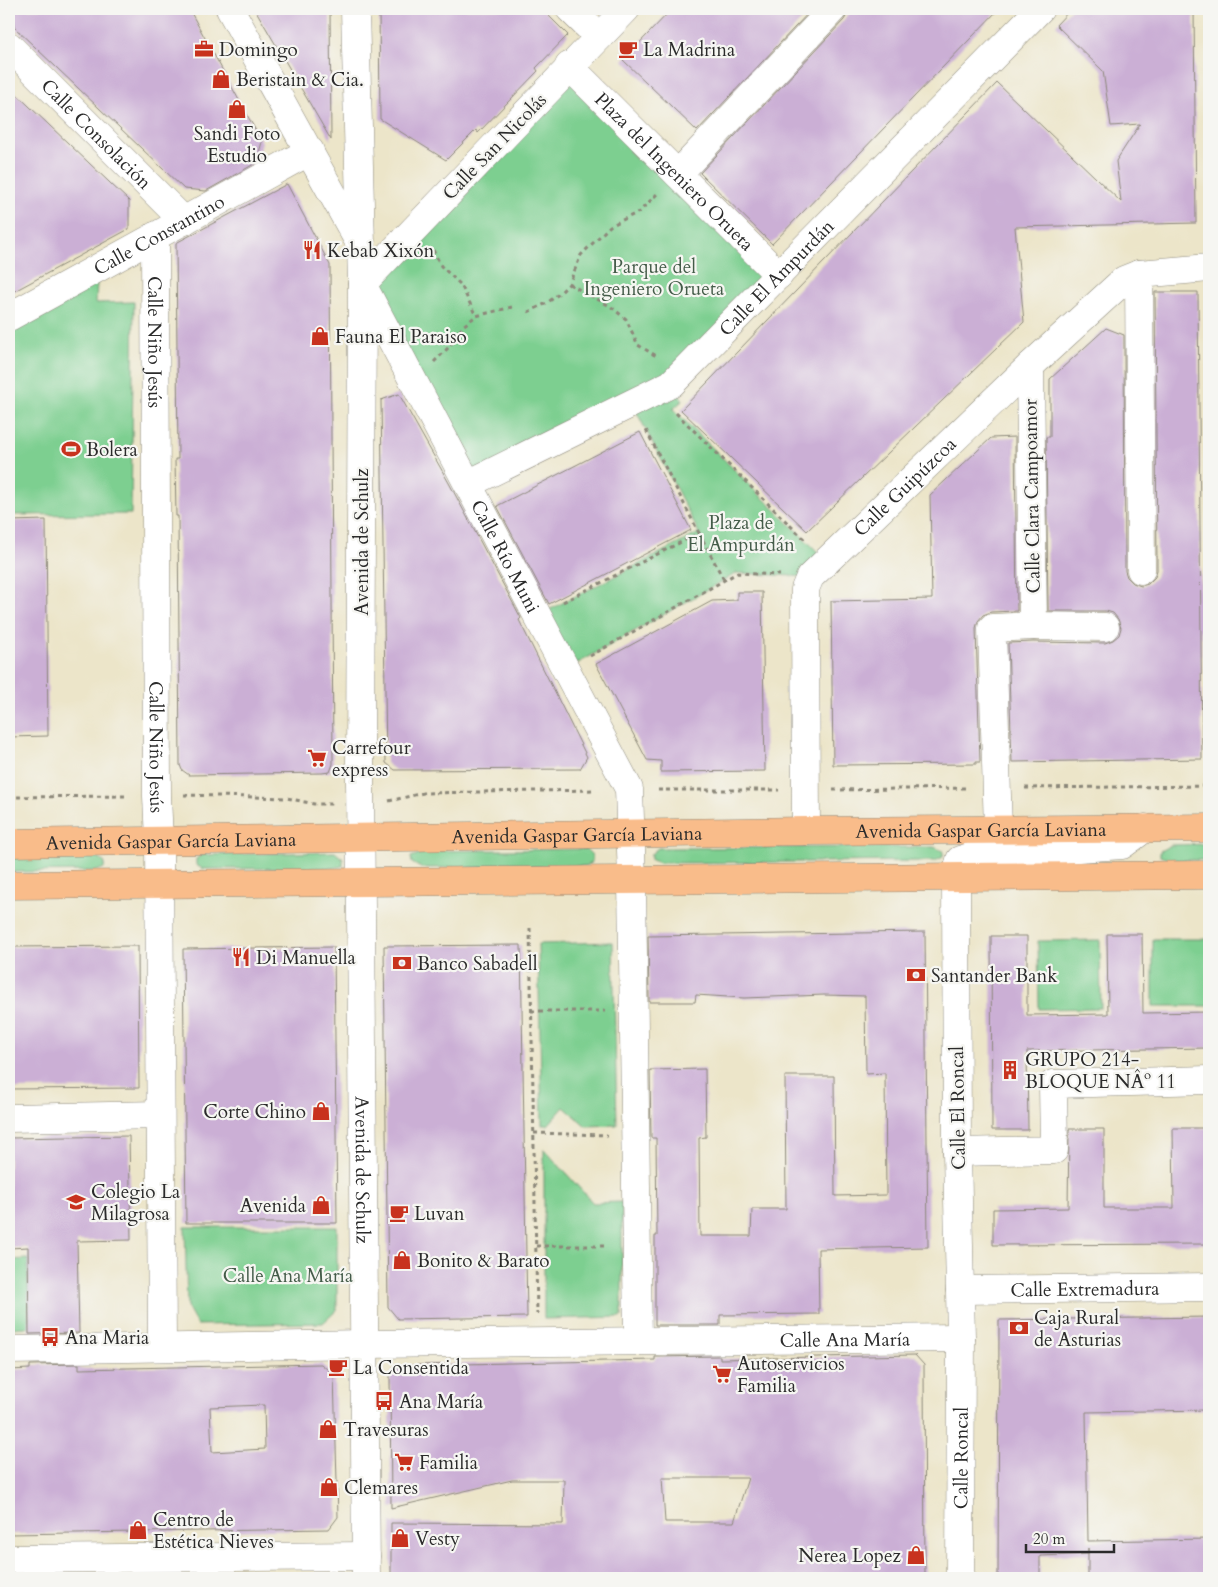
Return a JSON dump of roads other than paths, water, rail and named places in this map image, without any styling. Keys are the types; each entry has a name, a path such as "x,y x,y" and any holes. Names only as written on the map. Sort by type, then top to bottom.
{"main road":[{"name":"Avenida Gaspar García Laviana","path":"9,843 806,831 1209,828"},
{"path":"9,885 1209,875"}],"street":[{"path":"230,9 361,246"},
{"name":"Avenida de Schulz","path":"355,9 362,284 361,882 366,1567"},
{"path":"570,9 599,37"},
{"name":"Calle San Nicolás","path":"362,284 569,66 626,9"},
{"path":"678,174 832,9"},
{"name":"Calle El Ampurdán","path":"468,484 671,384 1040,9"},
{"name":"Calle Consolación","path":"9,46 184,220"},
{"name":"Plaza del Ingeniero Orueta","path":"569,66 779,276"},
{"name":"Calle Constantino","path":"9,317 310,151"},
{"name":"Calle Niño Jesús","path":"155,236 156,796 159,884 162,1348"},
{"name":"Calle Guipúzcoa","path":"806,831 805,589 818,569 1030,366 1124,280 1139,274 1209,268"},
{"path":"1139,274 1141,570"},
{"name":"Calle Río Muni","path":"362,284 629,790 632,880 638,1341"},
{"name":"Calle Clara Campoamor","path":"1030,366 1033,626"},
{"path":"998,830 992,628 1033,626 1105,627"},
{"name":"Avenida Gaspar García Laviana","path":"956,878 960,860 978,855 1122,845 1145,828"},
{"name":"Calle El Roncal","path":"956,878 957,1152 961,1338"},
{"path":"957,1152 1054,1150 1053,1084 1209,1080"},
{"path":"9,1118 160,1115"},
{"name":"Calle Extremadura","path":"960,1290 1209,1287"},
{"name":"Calle Ana María","path":"9,1350 364,1344 961,1338"},
{"name":"Calle Roncal","path":"960,1578 961,1338"},
{"path":"9,1559 366,1567"}],"place":[{"name":"Domingo","path":"204,49"},
{"name":"La Madrina","path":"628,49"},
{"name":"Beristain & Cia.","path":"221,79"},
{"name":"Sandi Foto Estudio","path":"237,109"},
{"name":"Kebab Xixón","path":"312,250"},
{"name":"Fauna El Paraiso","path":"320,336"},
{"name":"Bolera","path":"71,449"},
{"name":"Carrefour express","path":"317,758"},
{"name":"Di Manuella","path":"241,957"},
{"name":"Banco Sabadell","path":"402,963"},
{"name":"Santander Bank","path":"916,975"},
{"name":"GRUPO 214- BLOQUE NÂº 11","path":"1010,1070"},
{"name":"Corte Chino","path":"321,1111"},
{"name":"Colegio La Milagrosa","path":"76,1202"},
{"name":"Avenida","path":"321,1205"},
{"name":"Luvan","path":"399,1213"},
{"name":"Bonito & Barato","path":"402,1260"},
{"name":"Caja Rural de Asturias","path":"1019,1328"},
{"name":"Ana Maria","path":"50,1337"},
{"name":"La Consentida","path":"338,1367"},
{"name":"Autoservicios Familia","path":"722,1374"},
{"name":"Ana María","path":"384,1401"},
{"name":"Travesuras","path":"328,1429"},
{"name":"Familia","path":"404,1462"},
{"name":"Clemares","path":"329,1487"},
{"name":"Centro de Estética Nieves","path":"138,1530"},
{"name":"Vesty","path":"400,1538"},
{"name":"Nerea Lopez","path":"916,1555"}],"park label":[{"name":"Parque del Ingeniero Orueta","path":"654,277"},
{"name":"Plaza de El Ampurdán","path":"741,533"}]}
